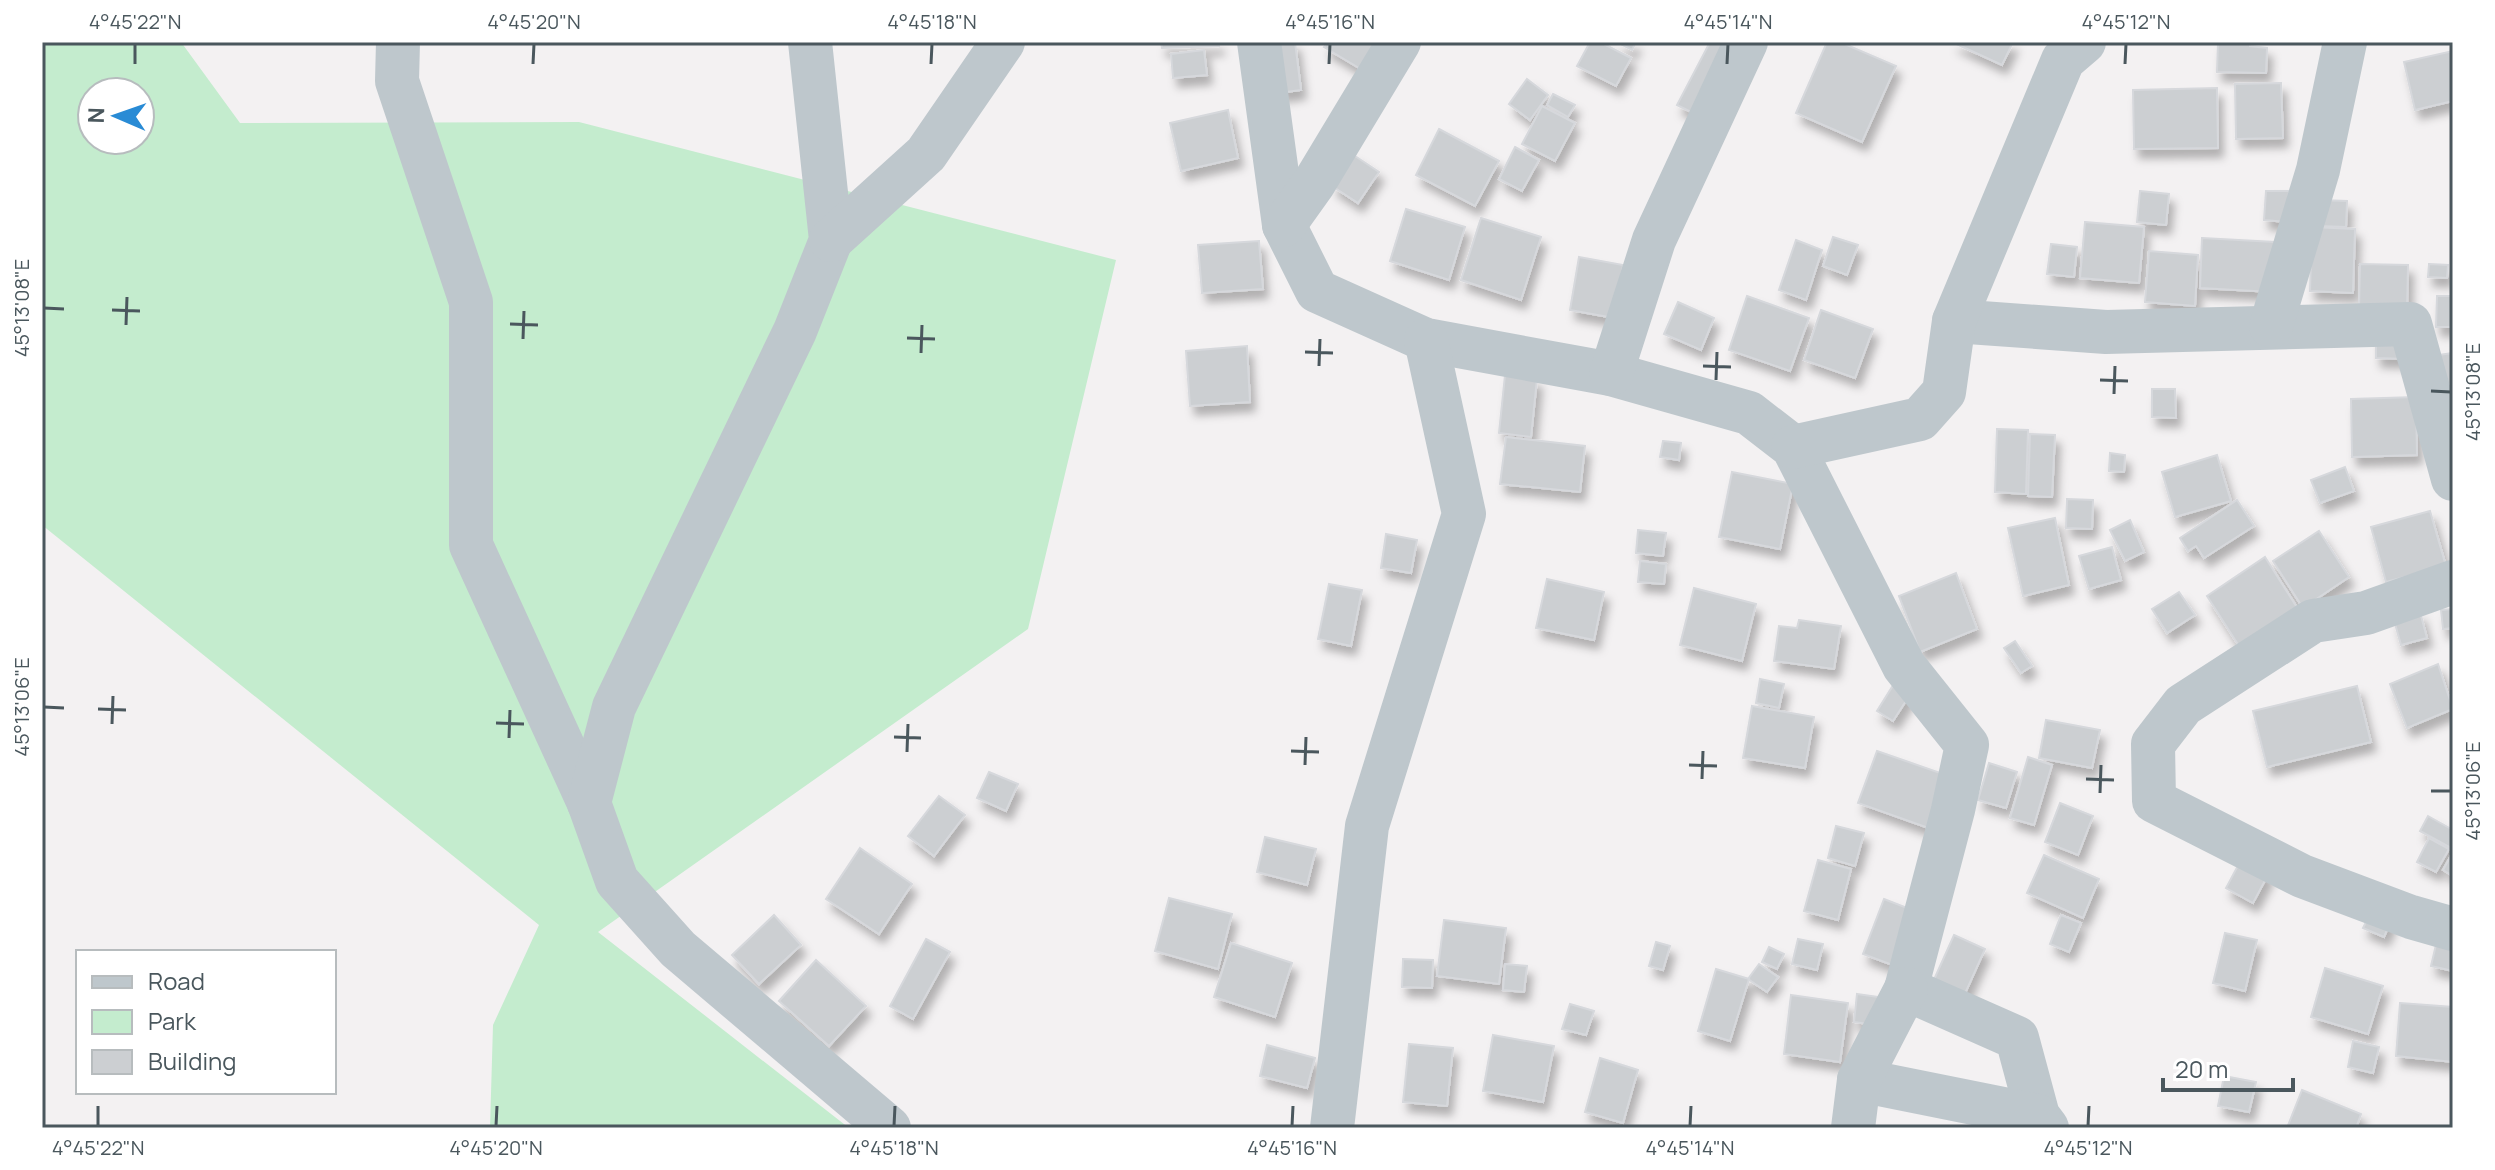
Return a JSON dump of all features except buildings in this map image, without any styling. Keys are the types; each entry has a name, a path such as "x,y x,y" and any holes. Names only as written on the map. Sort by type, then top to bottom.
{"street":[{"path":"398,42 397,81 471,302 471,545 589,803 617,881 678,949 889,1128"},
{"path":"810,42 831,240"},
{"path":"589,803 614,707 795,331 831,240 926,154 1003,42"},
{"path":"1259,42 1284,225 1317,291 1426,340 1611,374 1749,413 1793,447 1904,666 1967,745 1906,989 1859,1080 1853,1128"},
{"path":"1284,225 1314,183 1399,42"},
{"path":"1611,374 1654,240 1746,42"},
{"path":"1793,447 1920,419 1944,392 1954,321 2063,60 2084,42"},
{"path":"2271,326 2318,170 2345,42"},
{"path":"1954,321 2106,332 2410,324 2453,479"},
{"path":"1332,1128 1367,826 1464,514 1426,340"},
{"path":"2453,582 2366,613 2313,621 2183,705 2153,744 2154,801 2302,876 2411,917 2453,929"},
{"path":"1859,1080 2042,1122 2017,1038 1906,989"}],"green space":[{"path":"42,42 181,42 240,123 579,122 1116,260 1028,629 598,932 849,1128 490,1128 493,1025 539,925 42,525"}]}
